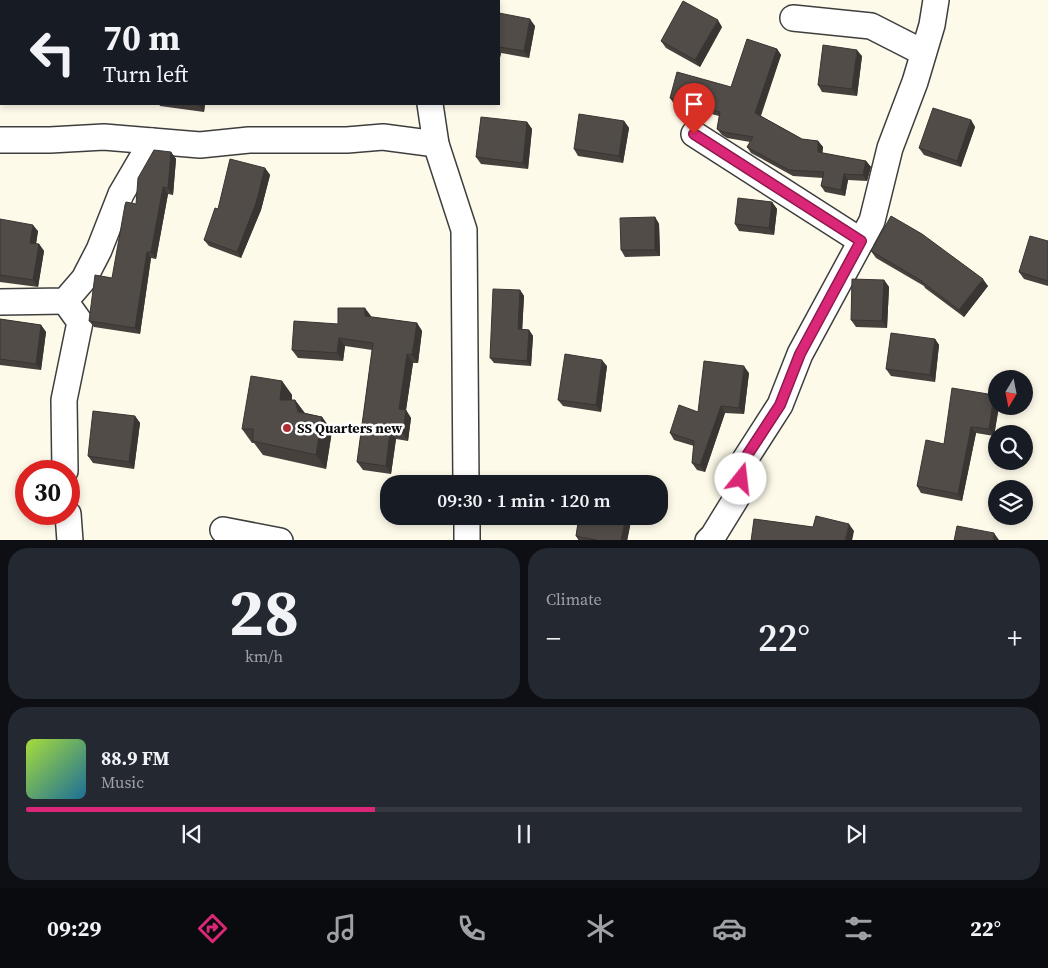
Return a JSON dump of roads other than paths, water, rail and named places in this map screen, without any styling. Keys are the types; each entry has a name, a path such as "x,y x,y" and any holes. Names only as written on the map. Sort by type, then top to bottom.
{"street":[{"path":"708,540 713,536 737,497 744,460 780,405 800,354 872,221 890,148 915,82 922,52 932,25 936,0"},
{"path":"793,18 871,26 922,52"},
{"path":"430,105 436,144 464,230 466,475"},
{"path":"694,134 861,241"},
{"path":"0,140 50,140 104,136 200,145 249,140 347,140 383,137 436,144"},
{"path":"0,302 65,301 84,279 99,250 122,194 152,141"},
{"path":"65,301 80,322 64,400 65,460"},
{"path":"69,525 70,540"},
{"path":"467,525 467,540"},
{"path":"224,530 280,540"}],"place":[{"name":"SS Quarters new","path":"287,428"}]}
